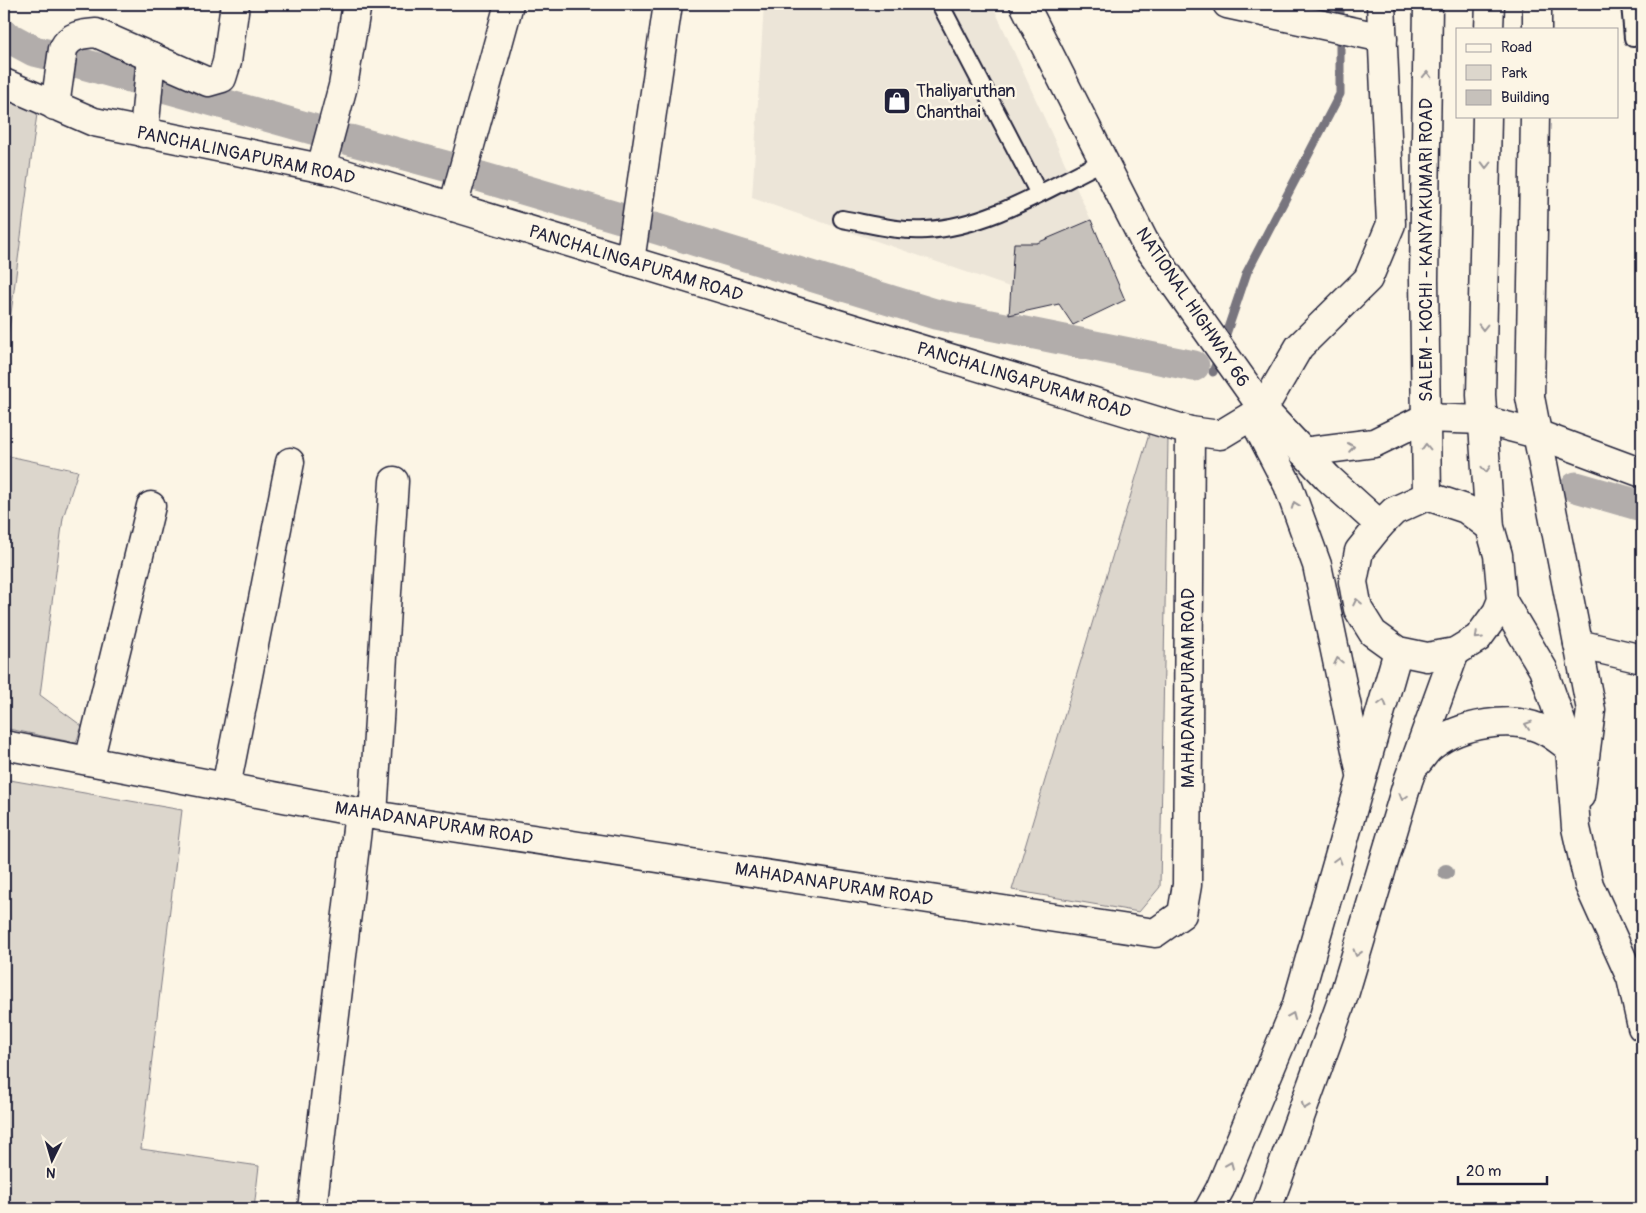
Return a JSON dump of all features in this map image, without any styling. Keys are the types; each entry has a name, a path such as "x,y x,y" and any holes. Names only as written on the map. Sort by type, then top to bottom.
{"main road":[{"path":"55,106 63,49 67,41 74,37 96,33 208,82 222,78 227,62 235,4"},
{"path":"321,168 344,86 357,4"},
{"path":"452,207 509,4"},
{"path":"630,261 668,4"},
{"name":"NATIONAL HIGHWAY 66","path":"1024,4 1144,241 1257,412 1303,452 1380,525"},
{"path":"1227,4 1383,38"},
{"path":"1362,778 1317,565 1288,485 1257,412 1299,346 1368,279 1390,224 1382,4"},
{"name":"SALEM - KOCHI - KANYAKUMARI ROAD","path":"1427,496 1424,279 1428,4"},
{"path":"1489,28 1490,4"},
{"path":"1537,4 1537,28"},
{"path":"144,133 152,57"},
{"name":"PANCHALINGAPURAM ROAD","path":"4,83 94,122 321,168 1190,431 1220,436 1257,412"},
{"path":"1487,118 1482,395 1490,527 1498,555 1502,600 1543,669 1570,748 1576,828 1589,885 1631,978 1642,1027"},
{"path":"1535,118 1530,397 1591,710 1576,828"},
{"path":"1303,452 1374,443 1425,418 1483,420 1537,434 1642,473"},
{"name":"MAHADANAPURAM ROAD","path":"4,745 366,813 1155,933 1182,914 1188,885 1190,431"},
{"path":"226,787 290,462"},
{"path":"312,1209 366,813 394,481"},
{"path":"1490,527 1466,509 1427,496 1394,510 1380,525 1359,552 1353,582 1358,609 1373,633 1398,651 1426,657 1456,652 1478,638 1497,612 1502,600"},
{"path":"89,761 151,506"},
{"path":"1578,644 1642,659"},
{"path":"1208,1209 1220,1189 1296,1007 1398,651"},
{"path":"1267,1209 1344,995 1412,768 1456,652"},
{"path":"1412,768 1432,746 1455,734 1493,721 1517,721 1544,730 1570,748"}],"lane":[{"path":"940,4 1038,192"},
{"path":"1630,4 1633,38"},
{"path":"842,219 890,228 925,230 943,228 983,219 1104,161"}],"shaded area":[{"name":"Thaliyaruthan Chanthai","path":"764,4 992,4 1091,220 1037,243 1059,304 752,198"}],"green space":[{"path":"4,90 38,106 4,367"},
{"path":"1150,431 1168,440 1160,887 1139,912 1012,890"},
{"path":"4,455 78,471 63,518 40,695 82,726 76,743 4,728"},
{"path":"4,779 182,810 141,1149 259,1166 254,1209 4,1208"}],"building":[{"path":"1091,220 1125,300 1073,325 1059,304 1009,315 1014,243 1037,243"}],"waterway":[{"path":"1223,343 1247,272 1340,94 1340,4"},
{"path":"4,35 34,51 55,56"},
{"path":"76,62 137,79"},
{"path":"160,86 316,130"},
{"path":"350,140 449,167"},
{"path":"478,176 620,218"},
{"path":"654,228 935,314 1194,366"},
{"path":"1213,372 1219,356"},
{"path":"1576,487 1642,506"}],"place":[{"name":"Thaliyaruthan Chanthai","path":"897,101"}]}
